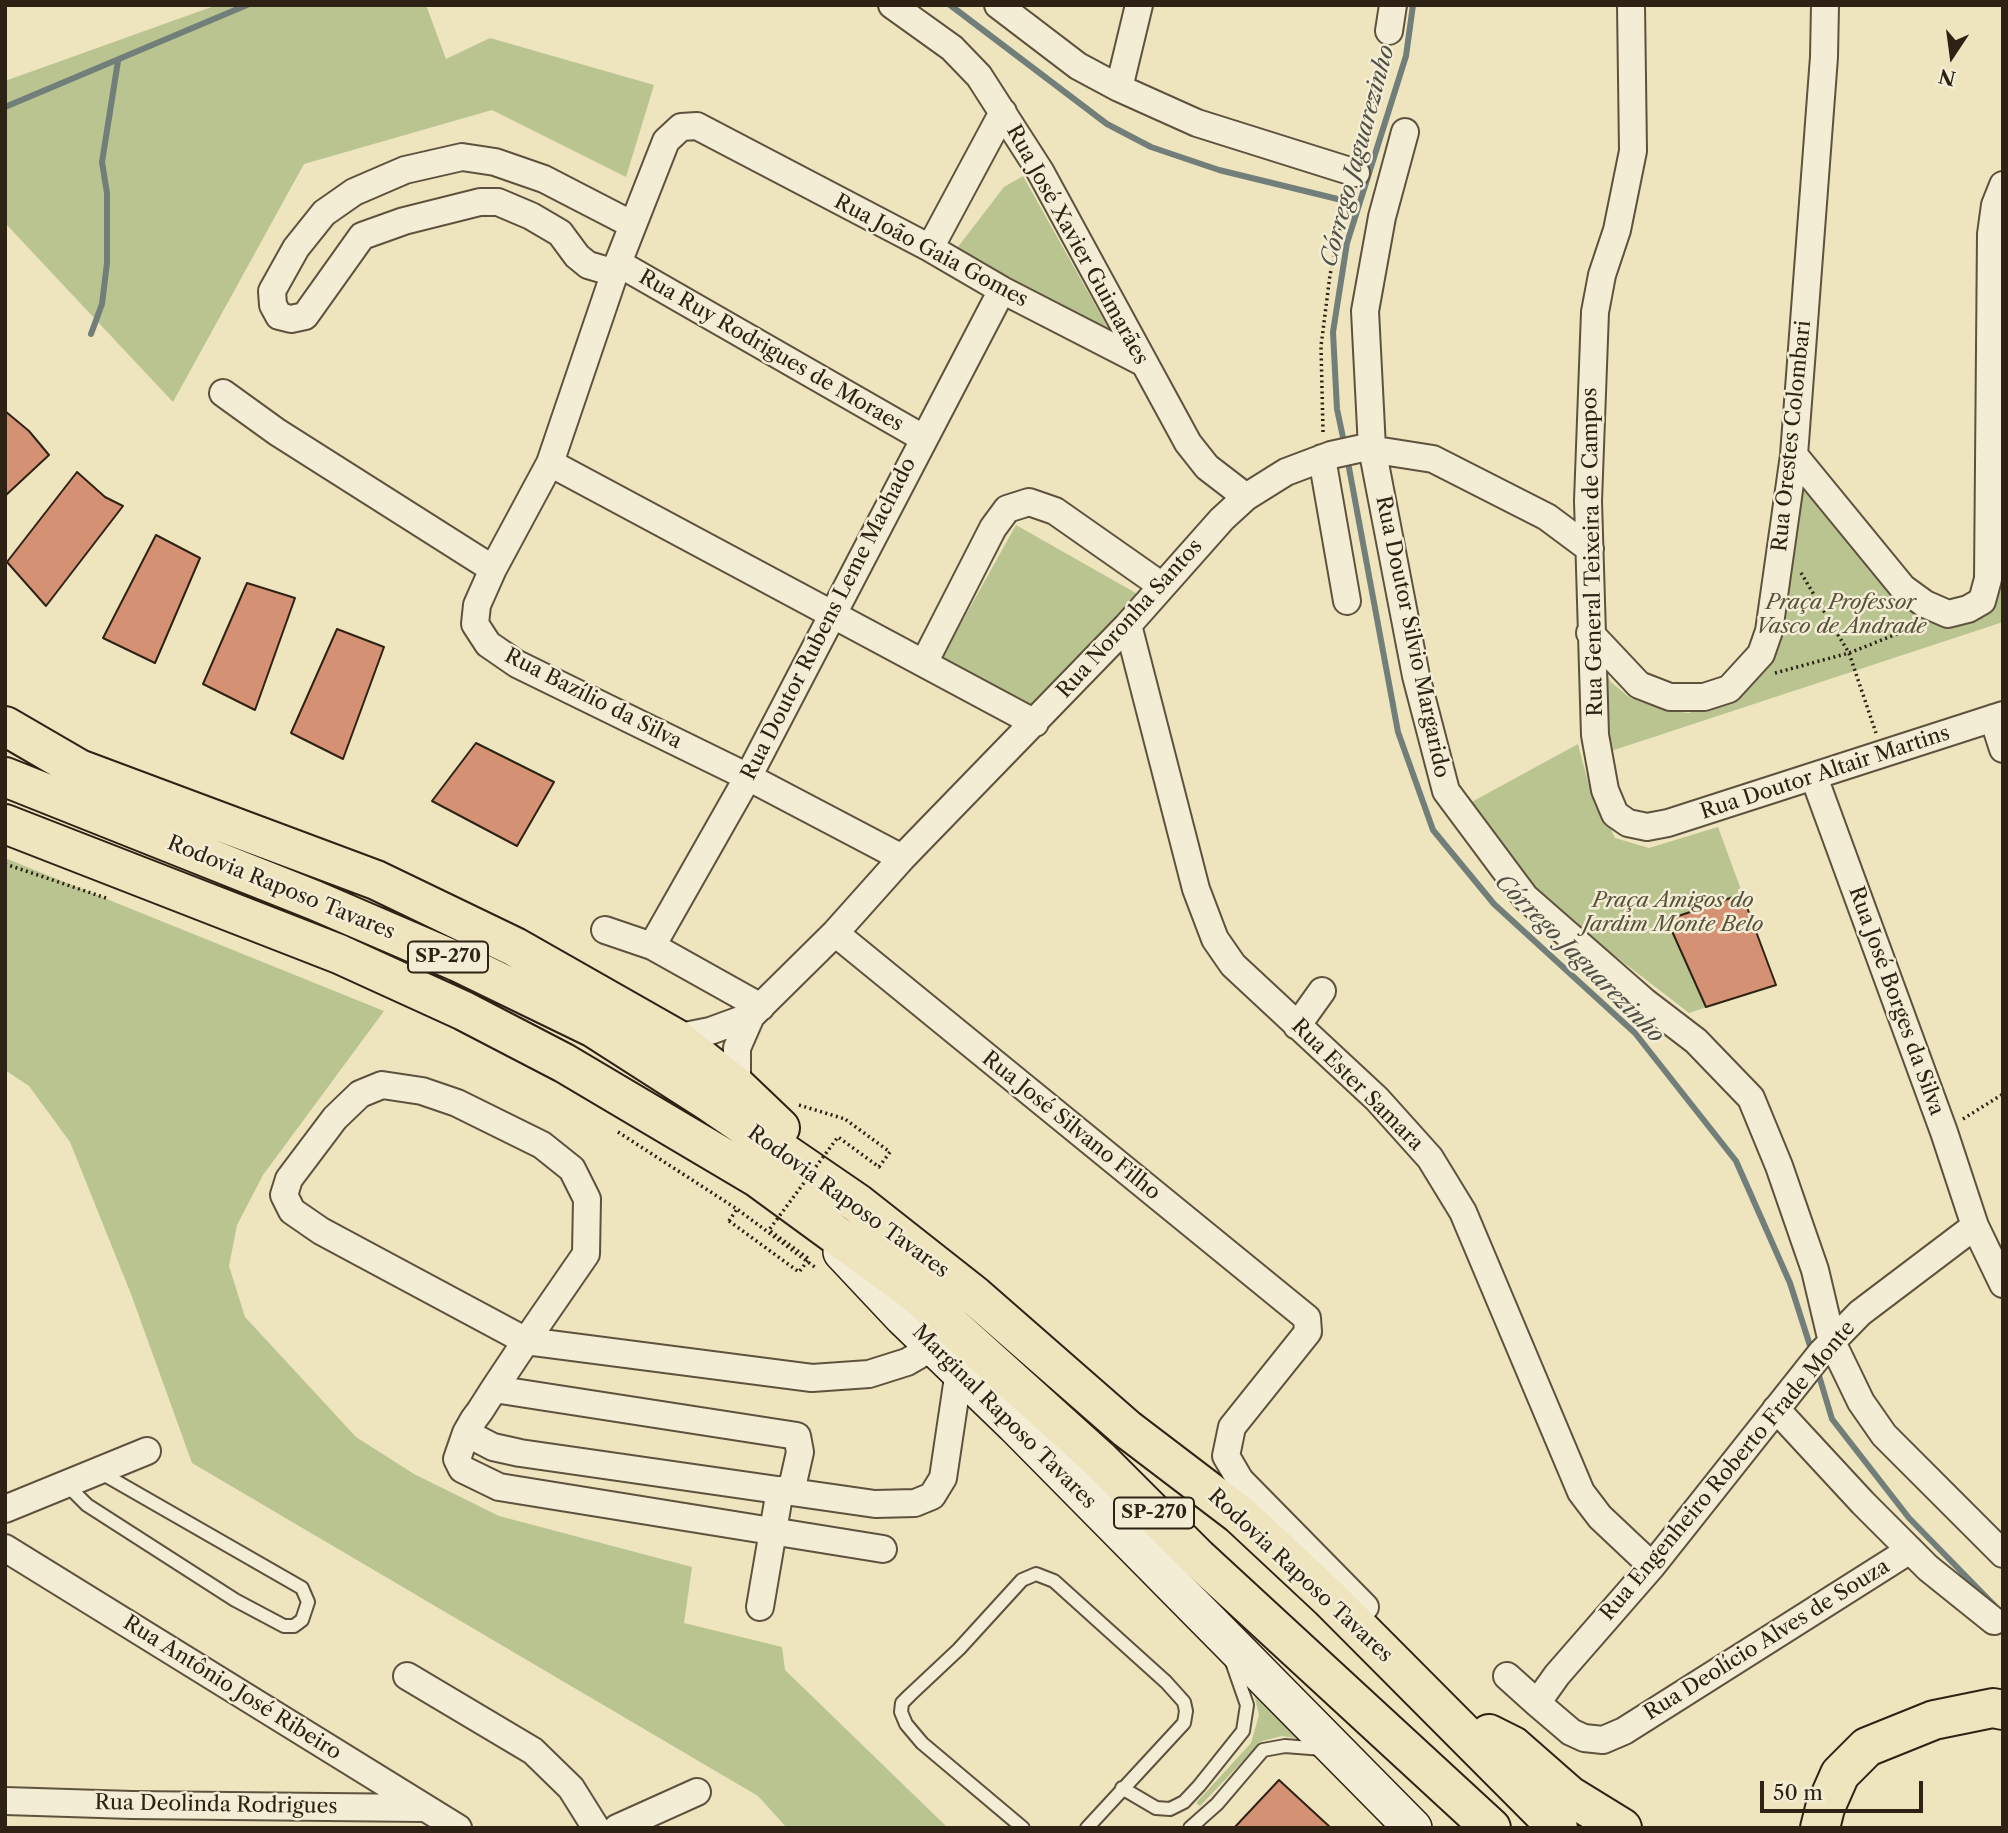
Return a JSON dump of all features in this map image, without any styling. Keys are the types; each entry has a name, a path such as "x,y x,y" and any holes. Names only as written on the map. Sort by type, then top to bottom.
{"highway":[{"path":"5,726 79,769 376,880 515,947 676,1038 737,1087 857,1203"},
{"path":"5,756 79,769"},
{"name":"Rodovia Raposo Tavares","path":"5,776 314,900 458,962 594,1028 857,1203 975,1296 1127,1429 1240,1515 1399,1667 1558,1828"},
{"name":"Rodovia Raposo Tavares","path":"5,824 339,954 464,1011 564,1063 758,1178 914,1292 1099,1459 1198,1558 1491,1828"},
{"path":"1820,1828 1825,1808 1840,1774 1867,1747 1934,1720 1993,1708 2003,1710"},
{"path":"1440,1710 1513,1746 1570,1796 1622,1828"}],"main road":[{"name":"Marginal Raposo Tavares","path":"806,1212 933,1347 1413,1828"}],"street":[{"name":"Rua José Xavier Guimarães","path":"892,5 952,48 979,76 1040,172 1188,443 1207,467 1246,497"},
{"path":"998,5 1078,66 1119,88 1197,123 1356,173"},
{"path":"1119,88 1139,5"},
{"name":"Rua General Teixeira de Campos","path":"1631,5 1633,151 1618,230 1602,275 1595,312 1588,501 1590,634 1595,735 1605,790 1615,814 1628,823 1647,827"},
{"name":"Rua Orestes Colombari","path":"1590,634 1639,685 1670,697 1704,696 1729,689 1761,654 1769,631 1794,455 1825,57 1825,5"},
{"path":"930,248 1003,112"},
{"name":"Rua Bazílio da Silva","path":"720,139 697,126 681,127 666,141 617,268 550,463 493,569 477,605 475,624 488,644 517,664 748,777 902,858"},
{"name":"Rua Doutor Silvio Margarido","path":"1405,132 1382,217 1365,311 1368,448 1416,676 1446,791 1525,897 1645,1002 1696,1041 1751,1098 1779,1166 1815,1270 1826,1348 1884,1435 2003,1554"},
{"name":"Rua João Gaia Gomes","path":"720,139 1143,362"},
{"name":"Rua Ruy Rodrigues de Moraes","path":"633,225 544,179 495,162 462,157 405,170 354,192 324,213 296,248 272,291 273,305 279,316 291,319 305,316 362,236 404,221 480,202 498,202 531,216 560,233 577,256 588,265 617,268 923,438"},
{"path":"1794,455 1903,588 1924,604 1948,614 1969,609 1982,601 1988,579 1996,451 1991,234 1995,205 2003,185"},
{"name":"Rua Doutor Rubens Leme Machado","path":"652,946 748,777 1002,290"},
{"path":"223,393 277,432 493,569"},
{"name":"Rua Noronha Santos","path":"737,1087 737,1048 756,1011 835,933 902,858 1035,723 1246,497 1286,472 1327,457 1368,448 1433,459 1474,477 1547,517 1590,549"},
{"path":"1327,457 1347,601"},
{"path":"550,463 925,661 1035,723"},
{"path":"925,661 993,528 1007,509 1029,502 1055,511 1162,586"},
{"name":"Rua Ester Samara","path":"1128,625 1196,888 1215,939 1233,965 1377,1099 1430,1158 1462,1212 1581,1492 1600,1517 1652,1566"},
{"path":"1998,717 2003,749"},
{"name":"Rua Doutor Altair Martins","path":"1647,827 1814,777 1998,717"},
{"name":"Rua José Borges da Silva","path":"1814,777 1944,1132 1975,1226 2003,1283"},
{"path":"605,930 652,946 756,1011"},
{"name":"Rua José Silvano Filho","path":"835,933 1307,1318 1308,1332 1232,1427 1227,1442 1228,1464 1240,1480 1365,1607 1399,1667"},
{"path":"1297,1026 1322,991"},
{"name":"Rua Noronha Santos","path":"676,1038 710,1031 756,1011"},
{"path":"883,1549 499,1487 463,1469 457,1459 466,1433 526,1341 586,1254 587,1199 572,1169 542,1146 457,1103 422,1091 382,1085 360,1094 335,1118 289,1179 284,1195 292,1211 321,1231 526,1341 812,1378 869,1374 907,1362 933,1347"},
{"name":"Rua Engenheiro Roberto Frade Monte","path":"1537,1703 1557,1675 1652,1566 1826,1348 1860,1313 1975,1226"},
{"path":"466,1433 494,1447 520,1453 875,1504 915,1503 932,1496 943,1478 959,1371"},
{"path":"494,1389 797,1436 800,1452 773,1532 760,1607"},
{"path":"1783,1400 1910,1550 1994,1621"},
{"path":"5,1509 147,1451"},
{"name":"Rua Antônio José Ribeiro","path":"5,1548 458,1828"},
{"name":"Rua Deolício Alves de Souza","path":"1507,1676 1537,1703 1584,1738 1603,1740 1625,1731 1910,1550"},
{"path":"407,1676 533,1751 571,1788 596,1828"},
{"path":"617,1828 697,1792"},
{"name":"Rua Deolinda Rodrigues","path":"5,1801 427,1808"}],"lane":[{"path":"66,1484 87,1505 235,1600 284,1626 294,1626 302,1620 309,1602 302,1588 97,1471"},
{"path":"1023,1828 922,1743 906,1724 901,1712 902,1703 909,1695 1028,1576 1036,1574 1054,1581 1166,1682 1184,1702 1186,1711 1184,1723 1087,1828"},
{"path":"1122,1788 1156,1808 1170,1809 1184,1802 1235,1743 1243,1731 1247,1705 1224,1639"},
{"path":"1190,1828 1217,1804 1263,1750 1285,1746 1334,1751"}],"path":[{"path":"1356,173 1391,18"},
{"path":"1327,457 1321,346 1330,275 1343,217"},
{"path":"1782,541 1849,653 1883,755"},
{"path":"1779,673 1849,653 1948,614"},
{"path":"5,864 109,899"},
{"path":"1944,1132 2003,1094"},
{"path":"737,1209 729,1221 799,1272 809,1259 769,1230 838,1137 879,1167 890,1152 845,1119"},
{"path":"612,1129 737,1209 818,1269 845,1255"}],"green space":[{"path":"217,5 426,5 446,59 490,38 654,85 626,177 492,110 304,164 173,402 5,223 5,81"},
{"path":"1023,176 1112,335 951,256 1004,187"},
{"name":"Praça Professor Vasco de Andrade","path":"1801,478 1941,623 1965,624 1993,609 2003,581 2003,622 1605,753 1598,658 1611,682 1630,698 1663,710 1689,713 1744,691 1770,666 1781,637"},
{"path":"1016,525 1141,596 1036,711 940,661"},
{"name":"Praça Amigos do Jardim Monte Belo","path":"1578,744 1588,782 1615,838 1649,848 1718,827 1776,985 1689,1013 1544,901 1468,804"},
{"path":"5,858 384,1011 263,1175 237,1225 229,1266 245,1317 356,1437 414,1474 499,1516 692,1567 684,1623 782,1647 785,1670 948,1828 787,1828 758,1796 192,1463 131,1294 70,1142 29,1086 5,1070"},
{"path":"1253,1689 1302,1739 1282,1736 1262,1741 1200,1806 1196,1803 1251,1743 1259,1715"}],"building":[{"path":"5,411 29,431 49,455 5,496"},
{"path":"77,472 105,497 123,506 46,606 7,562"},
{"path":"156,535 200,558 155,663 103,638"},
{"path":"247,583 295,598 255,710 203,684"},
{"path":"337,629 384,647 343,759 291,733"},
{"path":"476,743 554,782 517,846 432,801"},
{"path":"1742,894 1776,985 1706,1007 1667,920"},
{"path":"1279,1780 1331,1828 1234,1828"}],"waterway":[{"path":"5,107 247,5"},
{"path":"950,5 1107,124 1151,147 1219,170 1358,204"},
{"name":"Córrego Jaguarezinho","path":"1345,447 1337,409 1333,332 1347,243 1406,56 1413,5"},
{"path":"91,334 102,304 107,263 107,193 102,162 118,61"},
{"name":"Córrego Jaguarezinho","path":"1347,457 1398,732 1433,830 1494,904 1635,1033 1736,1161 1790,1283 1812,1352"},
{"name":"Córrego Jaguarezinho","path":"1817,1369 1832,1419 1909,1518 1995,1606"}]}
